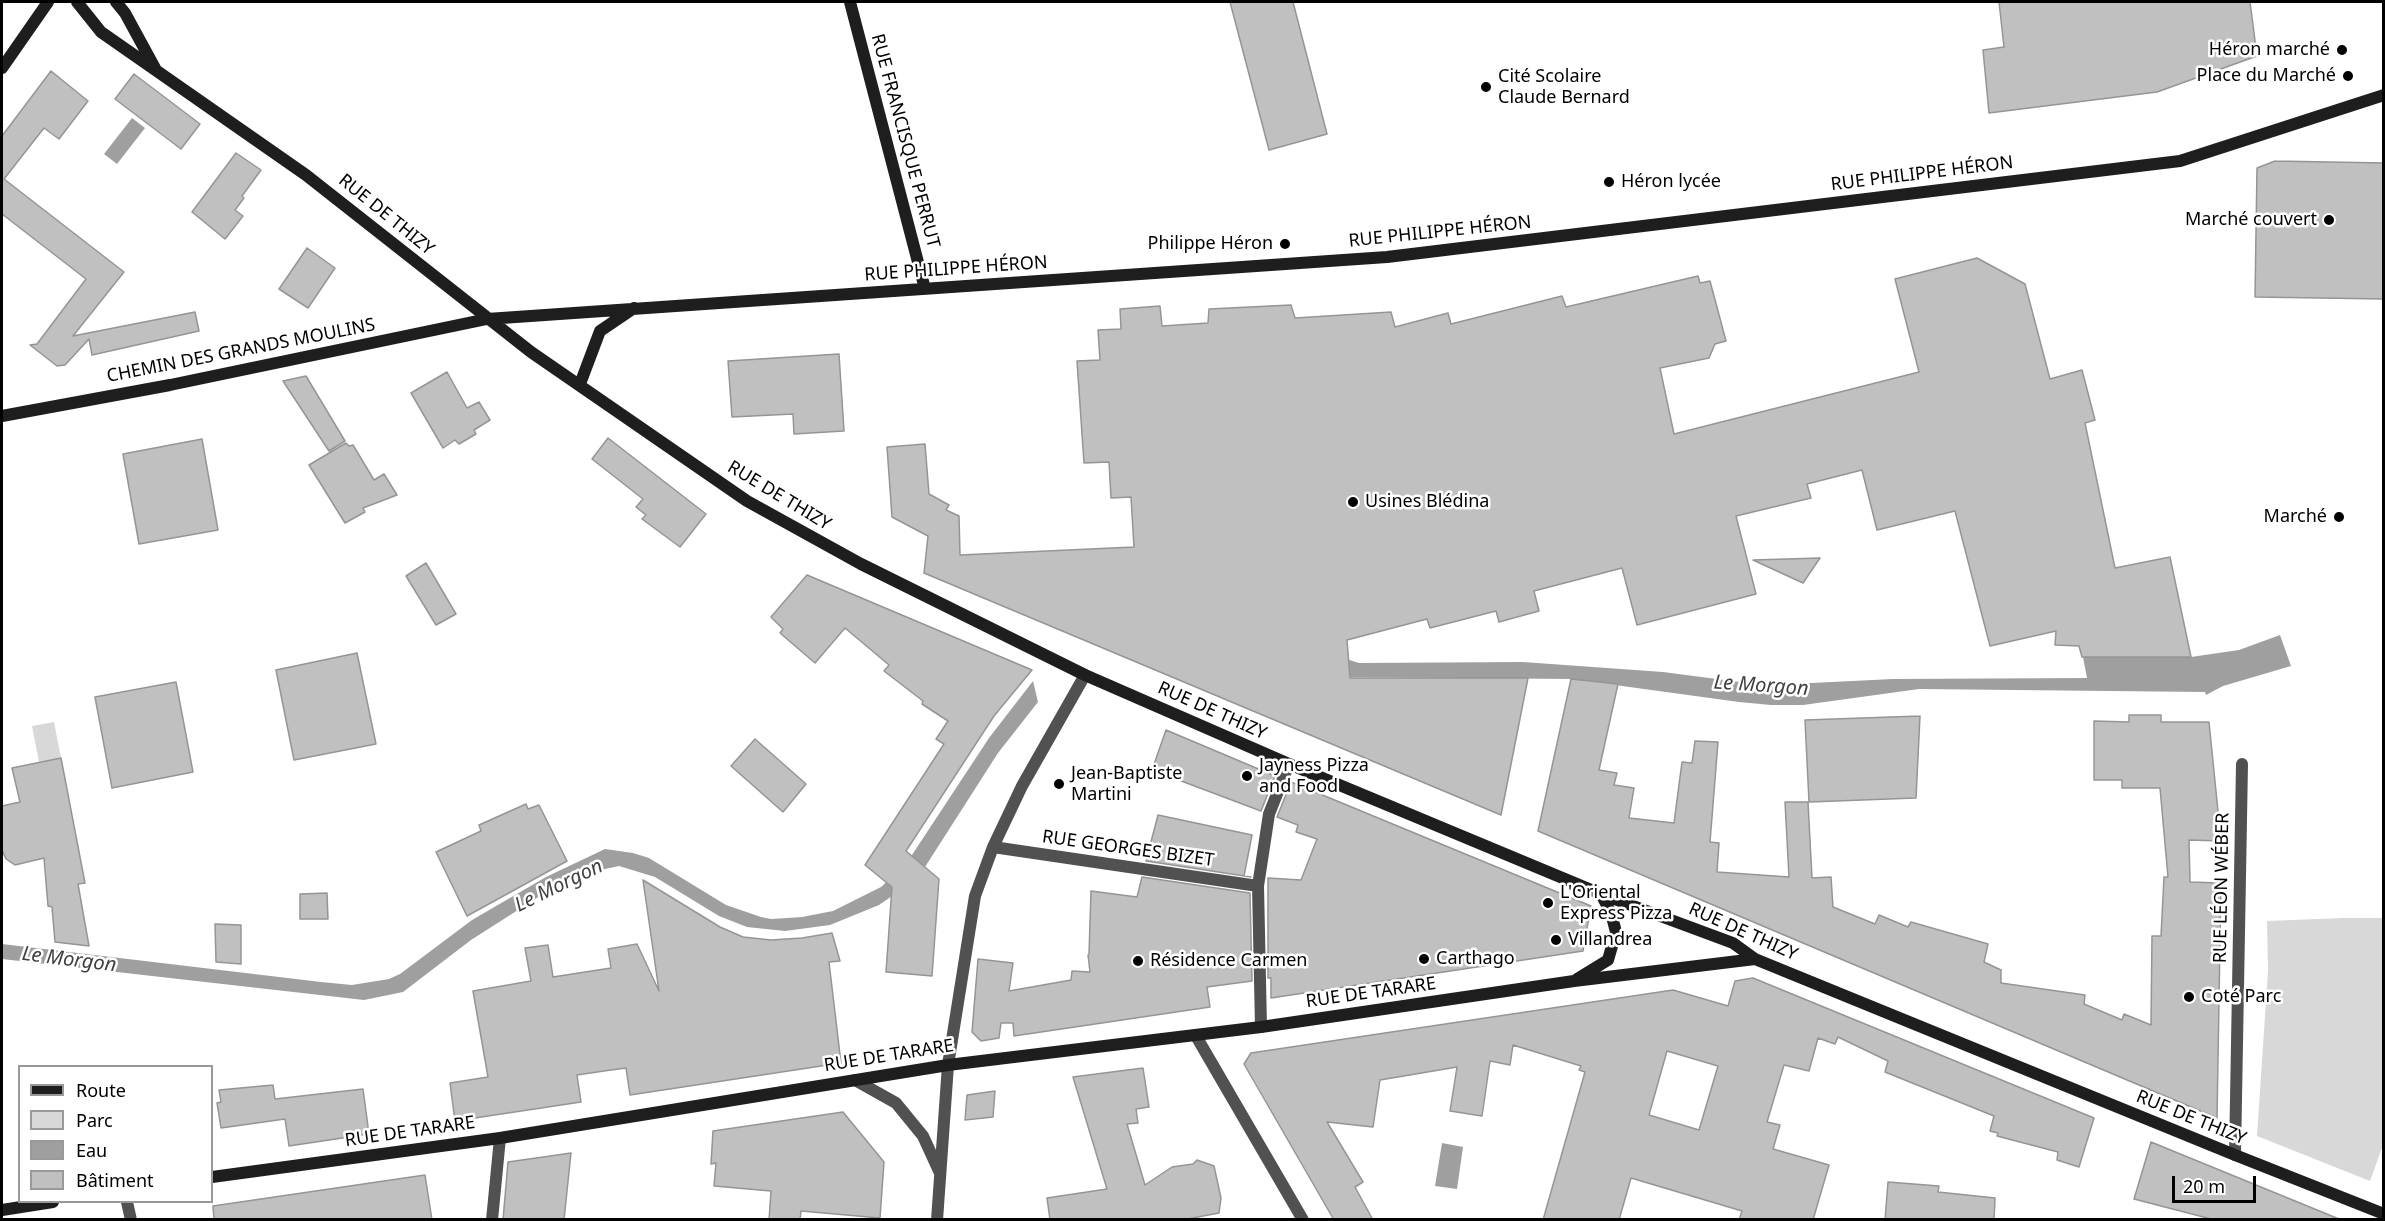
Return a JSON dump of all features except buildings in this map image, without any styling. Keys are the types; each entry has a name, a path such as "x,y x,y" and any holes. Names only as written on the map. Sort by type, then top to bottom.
{"main road":[{"path":"2,68 48,2"},
{"name":"RUE DE THIZY","path":"77,2 101,32 255,137 531,352 747,501 861,564 1085,675 1289,764 1601,894 1733,943 1755,958 2384,1214"},
{"name":"RUE DE THIZY","path":"116,2 125,13 158,72"},
{"name":"RUE FRANCISQUE PERRUT","path":"850,2 925,289"},
{"name":"RUE PHILIPPE HÉRON","path":"487,319 1387,257 2180,161 2384,95"},
{"path":"580,384 600,331 634,308"},
{"name":"CHEMIN DES GRANDS MOULINS","path":"2,416 170,385 487,319"},
{"name":"RUE DE TARARE","path":"1574,981 1608,960 1616,932 1611,913 1601,894"},
{"name":"RUE DE TARARE","path":"213,1177 500,1138 948,1065 1261,1027 1574,981 1755,958"},
{"path":"2,1210 47,1203"}],"street":[{"path":"937,1220 948,1065 975,896 993,847 1035,761 1085,675"},
{"path":"1261,1027 1258,886 1269,813 1289,764"},
{"name":"RUE LÉON WÉBER","path":"2235,1155 2242,764"},
{"name":"RUE GEORGES BIZET","path":"993,847 1258,886"},
{"path":"1196,1035 1303,1220"},
{"path":"855,1080 896,1103 924,1136 940,1173"},
{"path":"492,1220 500,1138"},
{"path":"127,1203 131,1220"}],"green space":[{"path":"54,722 61,758 39,762 32,726"},
{"path":"2383,918 2383,1145 2370,1181 2257,1136 2268,971 2267,921"}],"water":[{"path":"132,118 145,128 117,164 104,154"},
{"name":"Le Morgon","path":"2280,635 2291,666 2223,686 2206,695 2205,692 1919,689 1803,705 1739,702 1571,679 1349,677 1330,654 1359,663 1523,662 1663,672 1755,684 1791,684 1893,679 2087,678 2083,657 2191,657 2239,650"},
{"name":"Le Morgon","path":"1033,681 1038,702 998,753 925,867 879,905 830,925 785,931 747,927 719,916 655,877 619,866 596,871 543,894 471,940 403,992 364,1000 2,959 2,944 352,985 389,979 400,974 472,920 546,877 605,849 649,858 726,905 761,917 771,919 802,917 833,911 881,887 906,864 989,738"},
{"path":"1442,1143 1463,1147 1457,1189 1435,1186"}],"place":[{"name":"Héron marché","path":"2342,50"},
{"name":"Place du Marché","path":"2348,76"},
{"name":"Cité Scolaire Claude Bernard","path":"1486,87"},
{"name":"Héron lycée","path":"1609,182"},
{"name":"Marché couvert","path":"2329,220"},
{"name":"Philippe Héron","path":"1285,244"},
{"name":"Usines Blédina","path":"1353,502"},
{"name":"Marché","path":"2339,517"},
{"name":"Jayness Pizza and Food","path":"1247,776"},
{"name":"Jean-Baptiste Martini","path":"1059,784"},
{"name":"L'Oriental Express Pizza","path":"1548,903"},
{"name":"Villandrea","path":"1556,940"},
{"name":"Carthago","path":"1424,959"},
{"name":"Résidence Carmen","path":"1138,961"},
{"name":"Coté Parc","path":"2189,997"}]}
